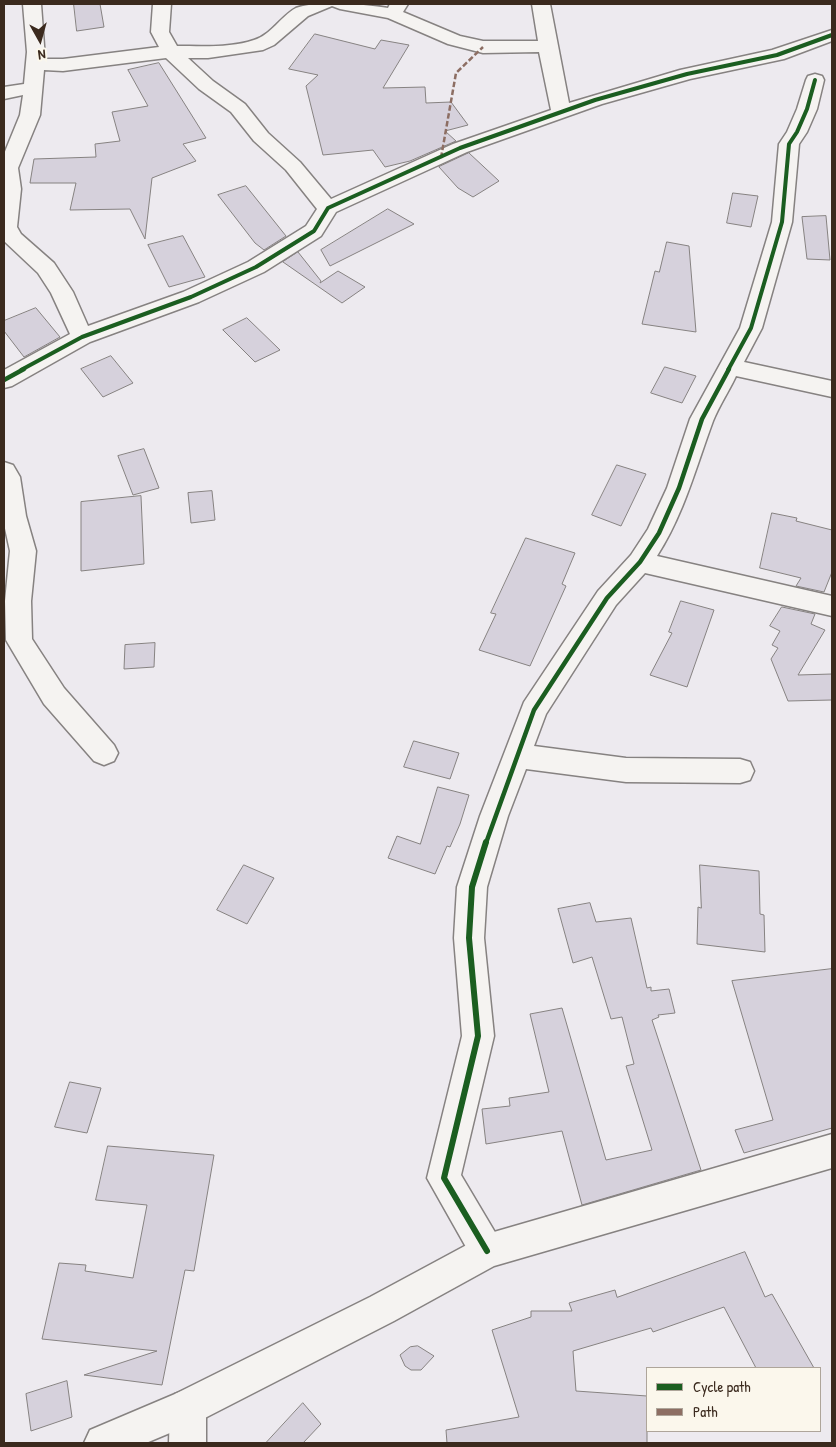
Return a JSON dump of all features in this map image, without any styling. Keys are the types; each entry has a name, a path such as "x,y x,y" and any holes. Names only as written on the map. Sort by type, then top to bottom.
{"street":[{"path":"32,4 35,64 34,88 30,114 8,168 11,189 7,227 12,238 46,268 62,292 82,337"},
{"path":"162,4 160,32 171,52 206,85 238,108 261,137 293,166 328,208"},
{"path":"35,64 63,65 171,52 208,52 256,46 268,41 302,12 324,4"},
{"path":"340,4 396,9 454,40 483,47 547,46"},
{"path":"541,4 547,46 561,113"},
{"path":"4,380 82,337 191,297 256,267 314,231 328,208 460,148 595,100 687,74 777,55 832,35"},
{"path":"487,1251 444,1178 478,1036 469,938 472,888 494,816 534,710 607,598 640,562 659,533 679,488 702,419 751,328 782,222 789,144 797,132 807,109 824,83 803,67 777,55"},
{"path":"4,93 34,88"},
{"path":"729,367 832,389"},
{"path":"4,471 8,477 14,516 23,551 12,649 104,753"},
{"path":"640,562 832,606"},
{"path":"517,756 626,770 740,770"},
{"path":"103,1443 188,1407 382,1308 487,1251 832,1152"},
{"path":"188,1407 188,1443"}],"building":[{"path":"74,4 100,4 104,27 77,31"},
{"path":"315,34 375,49 381,40 409,45 383,88 425,87 426,103 451,102 468,125 445,131 456,141 410,161 385,167 373,150 323,155 306,86 318,75 289,69"},
{"path":"159,63 206,138 183,144 196,161 152,178 145,239 130,209 70,210 76,183 30,183 34,159 96,157 95,144 120,141 112,112 148,106 128,70"},
{"path":"469,153 499,181 473,197 458,188 439,167"},
{"path":"246,186 286,236 264,250 255,243 218,195"},
{"path":"733,193 758,196 751,227 727,223"},
{"path":"388,209 414,224 330,266 321,250"},
{"path":"826,216 830,260 807,259 802,217"},
{"path":"183,236 205,277 169,287 148,245"},
{"path":"667,242 689,246 696,332 642,324 655,271 659,272"},
{"path":"298,252 321,281 320,283 338,271 365,287 342,303 283,262"},
{"path":"36,308 60,337 24,357 4,331 4,321"},
{"path":"247,318 280,350 255,362 223,330"},
{"path":"111,356 133,383 103,397 81,369"},
{"path":"665,367 696,376 682,403 651,393"},
{"path":"144,449 159,488 133,495 118,456"},
{"path":"617,465 646,474 621,526 592,515"},
{"path":"212,491 215,520 191,523 188,493"},
{"path":"141,496 144,564 81,571 81,502"},
{"path":"772,513 797,518 796,521 832,530 832,572 824,592 796,586 801,578 760,568"},
{"path":"526,538 575,553 562,584 566,586 530,666 479,650 496,614 491,613"},
{"path":"681,601 714,610 687,687 650,675 672,633 669,632"},
{"path":"782,607 815,614 811,624 825,630 798,675 832,674 832,700 788,701 771,659 778,648 772,645 780,631 770,626"},
{"path":"155,643 154,667 124,669 125,645"},
{"path":"414,741 459,753 450,779 404,767"},
{"path":"438,787 469,795 460,824 450,847 447,846 435,874 388,858 397,836 420,844"},
{"path":"244,865 274,878 247,924 217,910"},
{"path":"700,865 759,871 760,914 764,915 765,952 697,944 698,907 701,908"},
{"path":"590,903 596,922 631,918 647,988 651,987 651,991 669,989 675,1013 658,1015 659,1017 652,1020 701,1170 582,1205 562,1131 486,1144 482,1109 510,1106 509,1098 549,1092 530,1014 562,1008 606,1160 652,1150 626,1066 634,1064 622,1017 611,1019 592,957 573,963 558,909"},
{"path":"832,969 832,1128 744,1153 735,1130 773,1120 732,981"},
{"path":"70,1082 101,1088 87,1133 55,1127"},
{"path":"108,1146 214,1155 194,1271 185,1270 162,1385 84,1375 157,1351 42,1339 59,1263 86,1265 85,1271 133,1278 147,1205 96,1200"},
{"path":"745,1252 765,1297 772,1294 813,1367 755,1367 724,1307 653,1332 651,1328 573,1351 576,1391 646,1396 647,1443 447,1443 446,1430 519,1417 492,1330 531,1317 531,1311 572,1311 569,1303 615,1290 617,1297"},
{"path":"418,1346 434,1356 421,1370 411,1370 405,1366 400,1355 410,1347"},
{"path":"67,1381 72,1417 31,1431 26,1394"},
{"path":"303,1403 321,1424 303,1443 266,1443"}],"marked path":[{"path":"441,158 456,73 483,47"}],"cycle path":[{"path":"4,380 82,337 191,297 256,267 314,231 328,208 460,148 595,100 687,74 777,55 832,35"},
{"path":"487,1251 444,1178 478,1036 469,938 472,887 494,816 534,710 607,598 640,562 659,533 679,488 702,419 751,328 782,222 789,144 797,132 807,109 815,80"}]}
